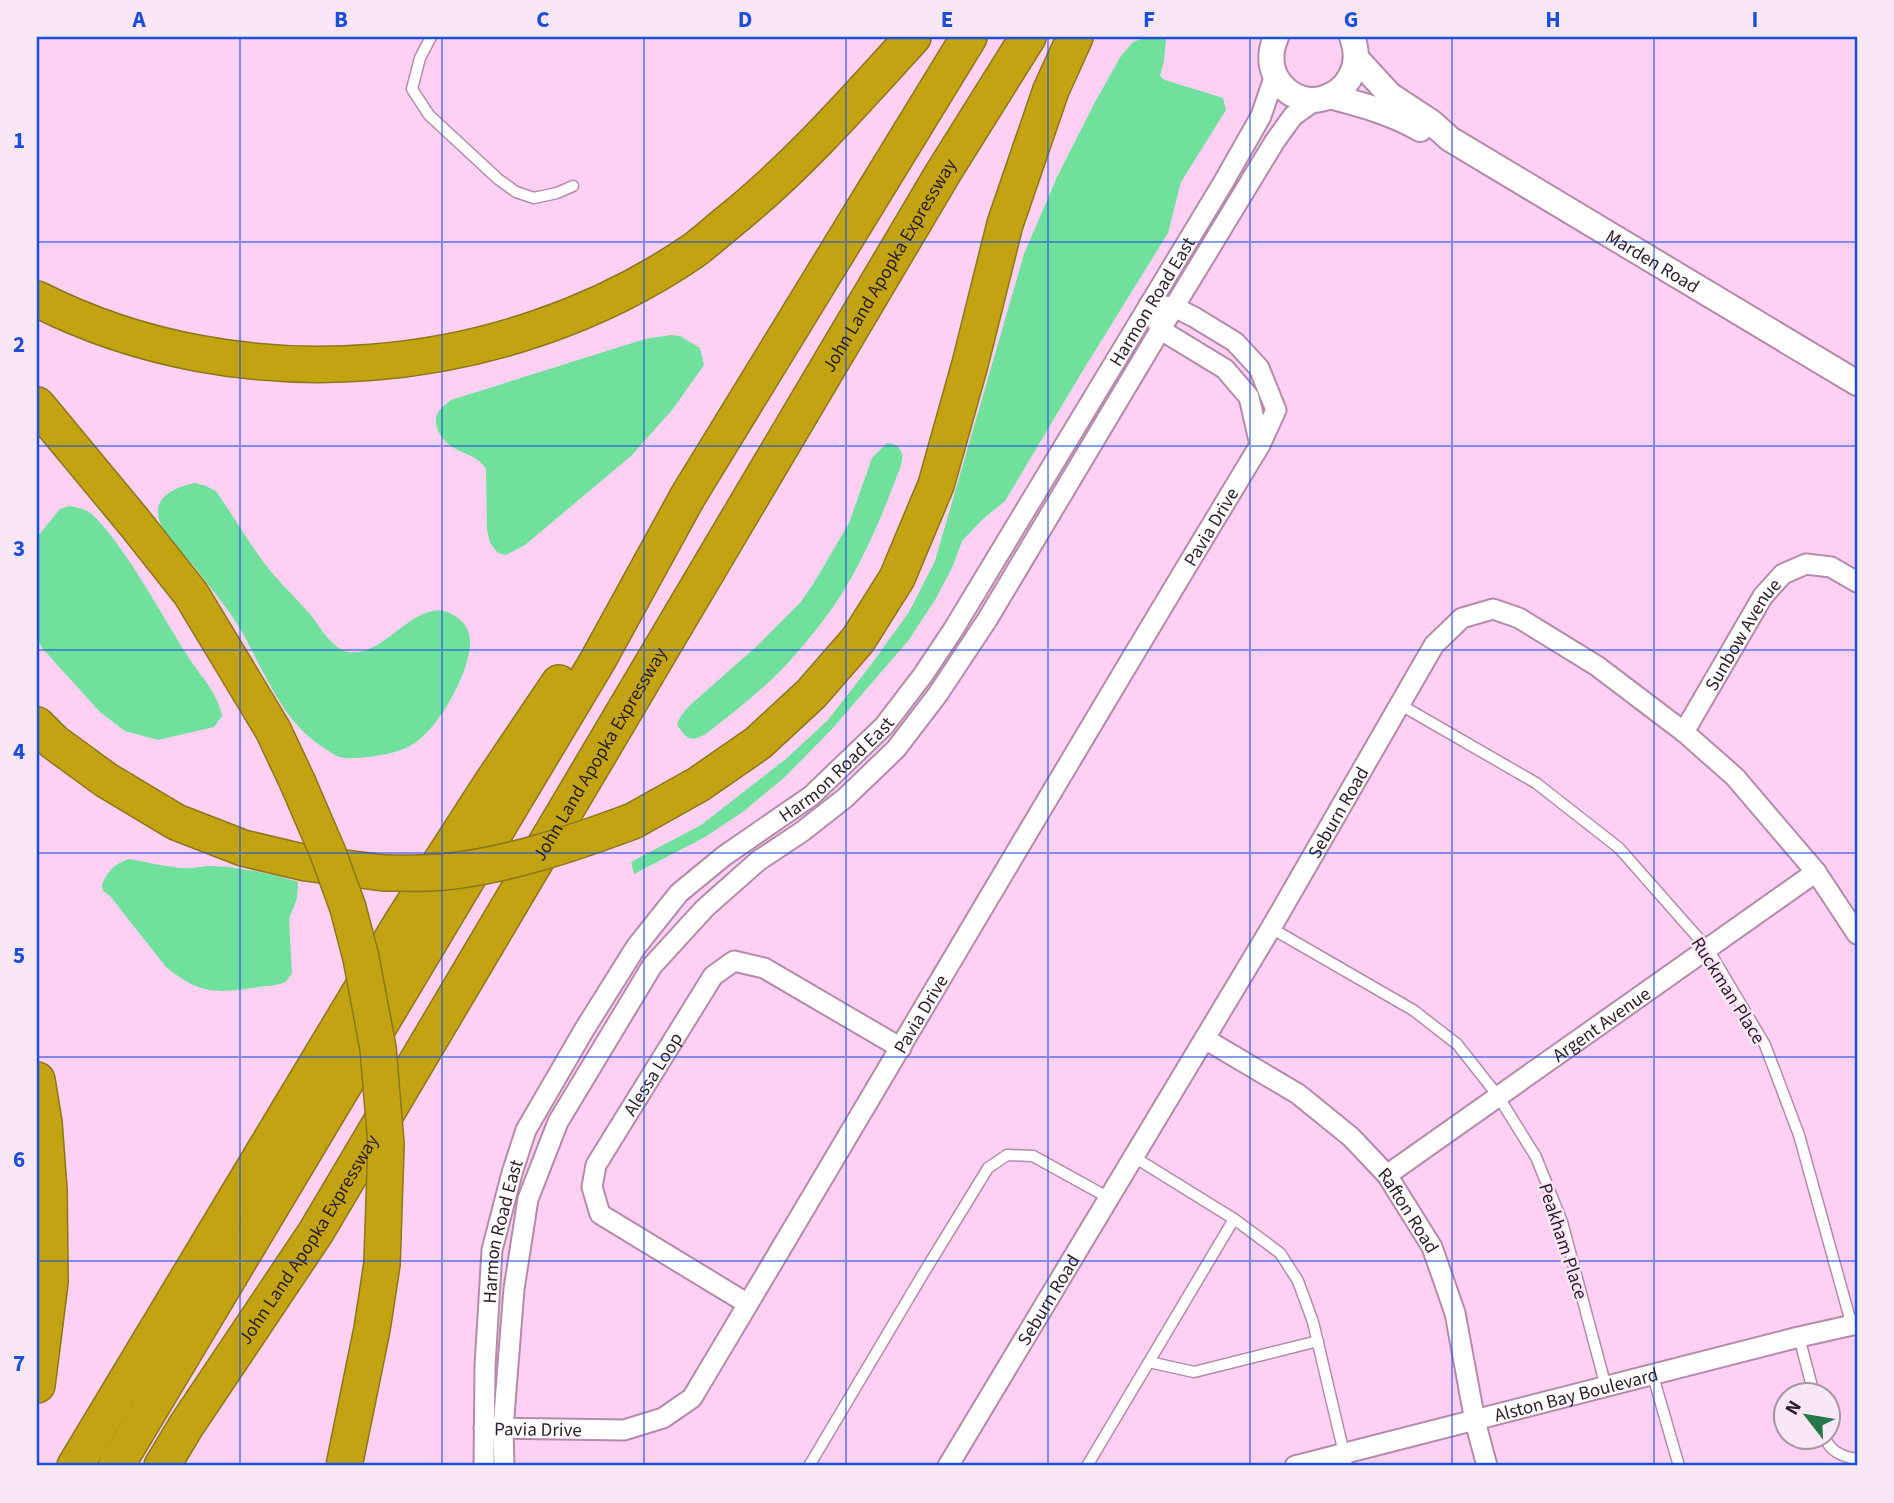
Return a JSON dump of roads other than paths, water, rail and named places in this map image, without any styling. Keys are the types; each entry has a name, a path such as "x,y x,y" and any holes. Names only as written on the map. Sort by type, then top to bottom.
{"highway":[{"path":"37,299 67,315 144,341 232,360 319,365 404,360 481,345 555,322 619,295 693,250 758,199 833,125 913,37"},
{"path":"116,1466 591,672 688,496 969,37"},
{"name":"John Land Apopka Expressway","path":"162,1466 316,1233 943,173 1028,37"},
{"path":"37,725 54,742 106,780 176,822 243,848 306,863 384,873 443,872 515,860 633,821 699,784 758,743 811,694 858,640 897,578 936,485 970,364 1004,224 1051,90 1074,37"},
{"path":"37,405 191,594 273,730 328,853 348,908 361,958 377,1048 386,1144 382,1264 372,1329 344,1466"},
{"path":"75,1466 402,922 520,741 688,496"},
{"path":"37,1080 50,1190 50,1282 37,1385"},
{"path":"189,1466 316,1233"}],"street":[{"path":"1253,37 1273,69"},
{"path":"1273,69 1271,51 1276,37"},
{"path":"1323,98 1340,90 1348,81 1354,71 1354,48"},
{"name":"Marden Road","path":"1354,48 1390,95 1431,122 1450,139 1857,383"},
{"name":"Marden Road","path":"1273,69 1282,86 1304,99 1323,98 1352,102 1405,120 1432,136 1450,139"},
{"name":"Harmon Road East","path":"504,1466 494,1428 485,1366 492,1250 526,1130 636,947 679,893 724,856 811,796 884,726 908,696 953,630 1223,183 1261,116 1273,69"},
{"name":"Harmon Road East","path":"484,1466 494,1428 528,1199 558,1122 652,966 705,908 758,861 845,798 896,749 938,694 987,620 1275,141 1293,116 1323,98"},
{"path":"1149,305 1161,330 1225,369 1249,397 1260,445"},
{"name":"Pavia Drive","path":"494,1428 624,1430 663,1418 692,1398 1114,685 1260,445 1276,410 1259,368 1235,342 1194,317 1174,307 1149,305"},
{"name":"Sunbow Avenue","path":"1684,732 1763,596 1783,574 1806,564 1831,567 1857,582"},
{"name":"Seburn Road","path":"948,1466 1271,928 1398,704 1434,645 1462,618 1493,609 1519,618 1597,666 1684,732 1735,777 1816,872 1857,934"},
{"name":"Argent Avenue","path":"1387,1175 1816,872"},
{"name":"Alessa Loop","path":"748,1304 600,1214 592,1187 596,1165 713,976 734,961 764,968 901,1048"},
{"name":"Rafton Road","path":"1205,1039 1298,1094 1351,1137 1387,1175 1432,1247 1454,1313 1475,1421 1487,1466"},
{"name":"Alston Bay Boulevard","path":"1295,1466 1346,1460 1475,1421 1854,1325"}],"lane":[{"path":"431,37 420,58 412,89 429,116 516,192 534,198 573,186"},
{"name":"Ruckman Place","path":"1398,704 1536,783 1619,848 1708,949 1765,1045 1799,1135 1854,1325"},
{"name":"Peakham Place","path":"1271,928 1413,1010 1457,1044 1498,1096 1535,1157 1562,1222 1606,1387"},
{"path":"809,1466 922,1273 988,1168 1007,1155 1033,1156 1109,1198"},
{"path":"1134,1157 1234,1219 1280,1253 1298,1281 1313,1322 1346,1460"},
{"path":"1087,1466 1234,1219"},
{"path":"1799,1337 1810,1380"},
{"path":"1149,1362 1194,1372 1318,1340"},
{"path":"1653,1376 1679,1466"},
{"path":"1834,1450 1843,1457 1857,1459"}]}
